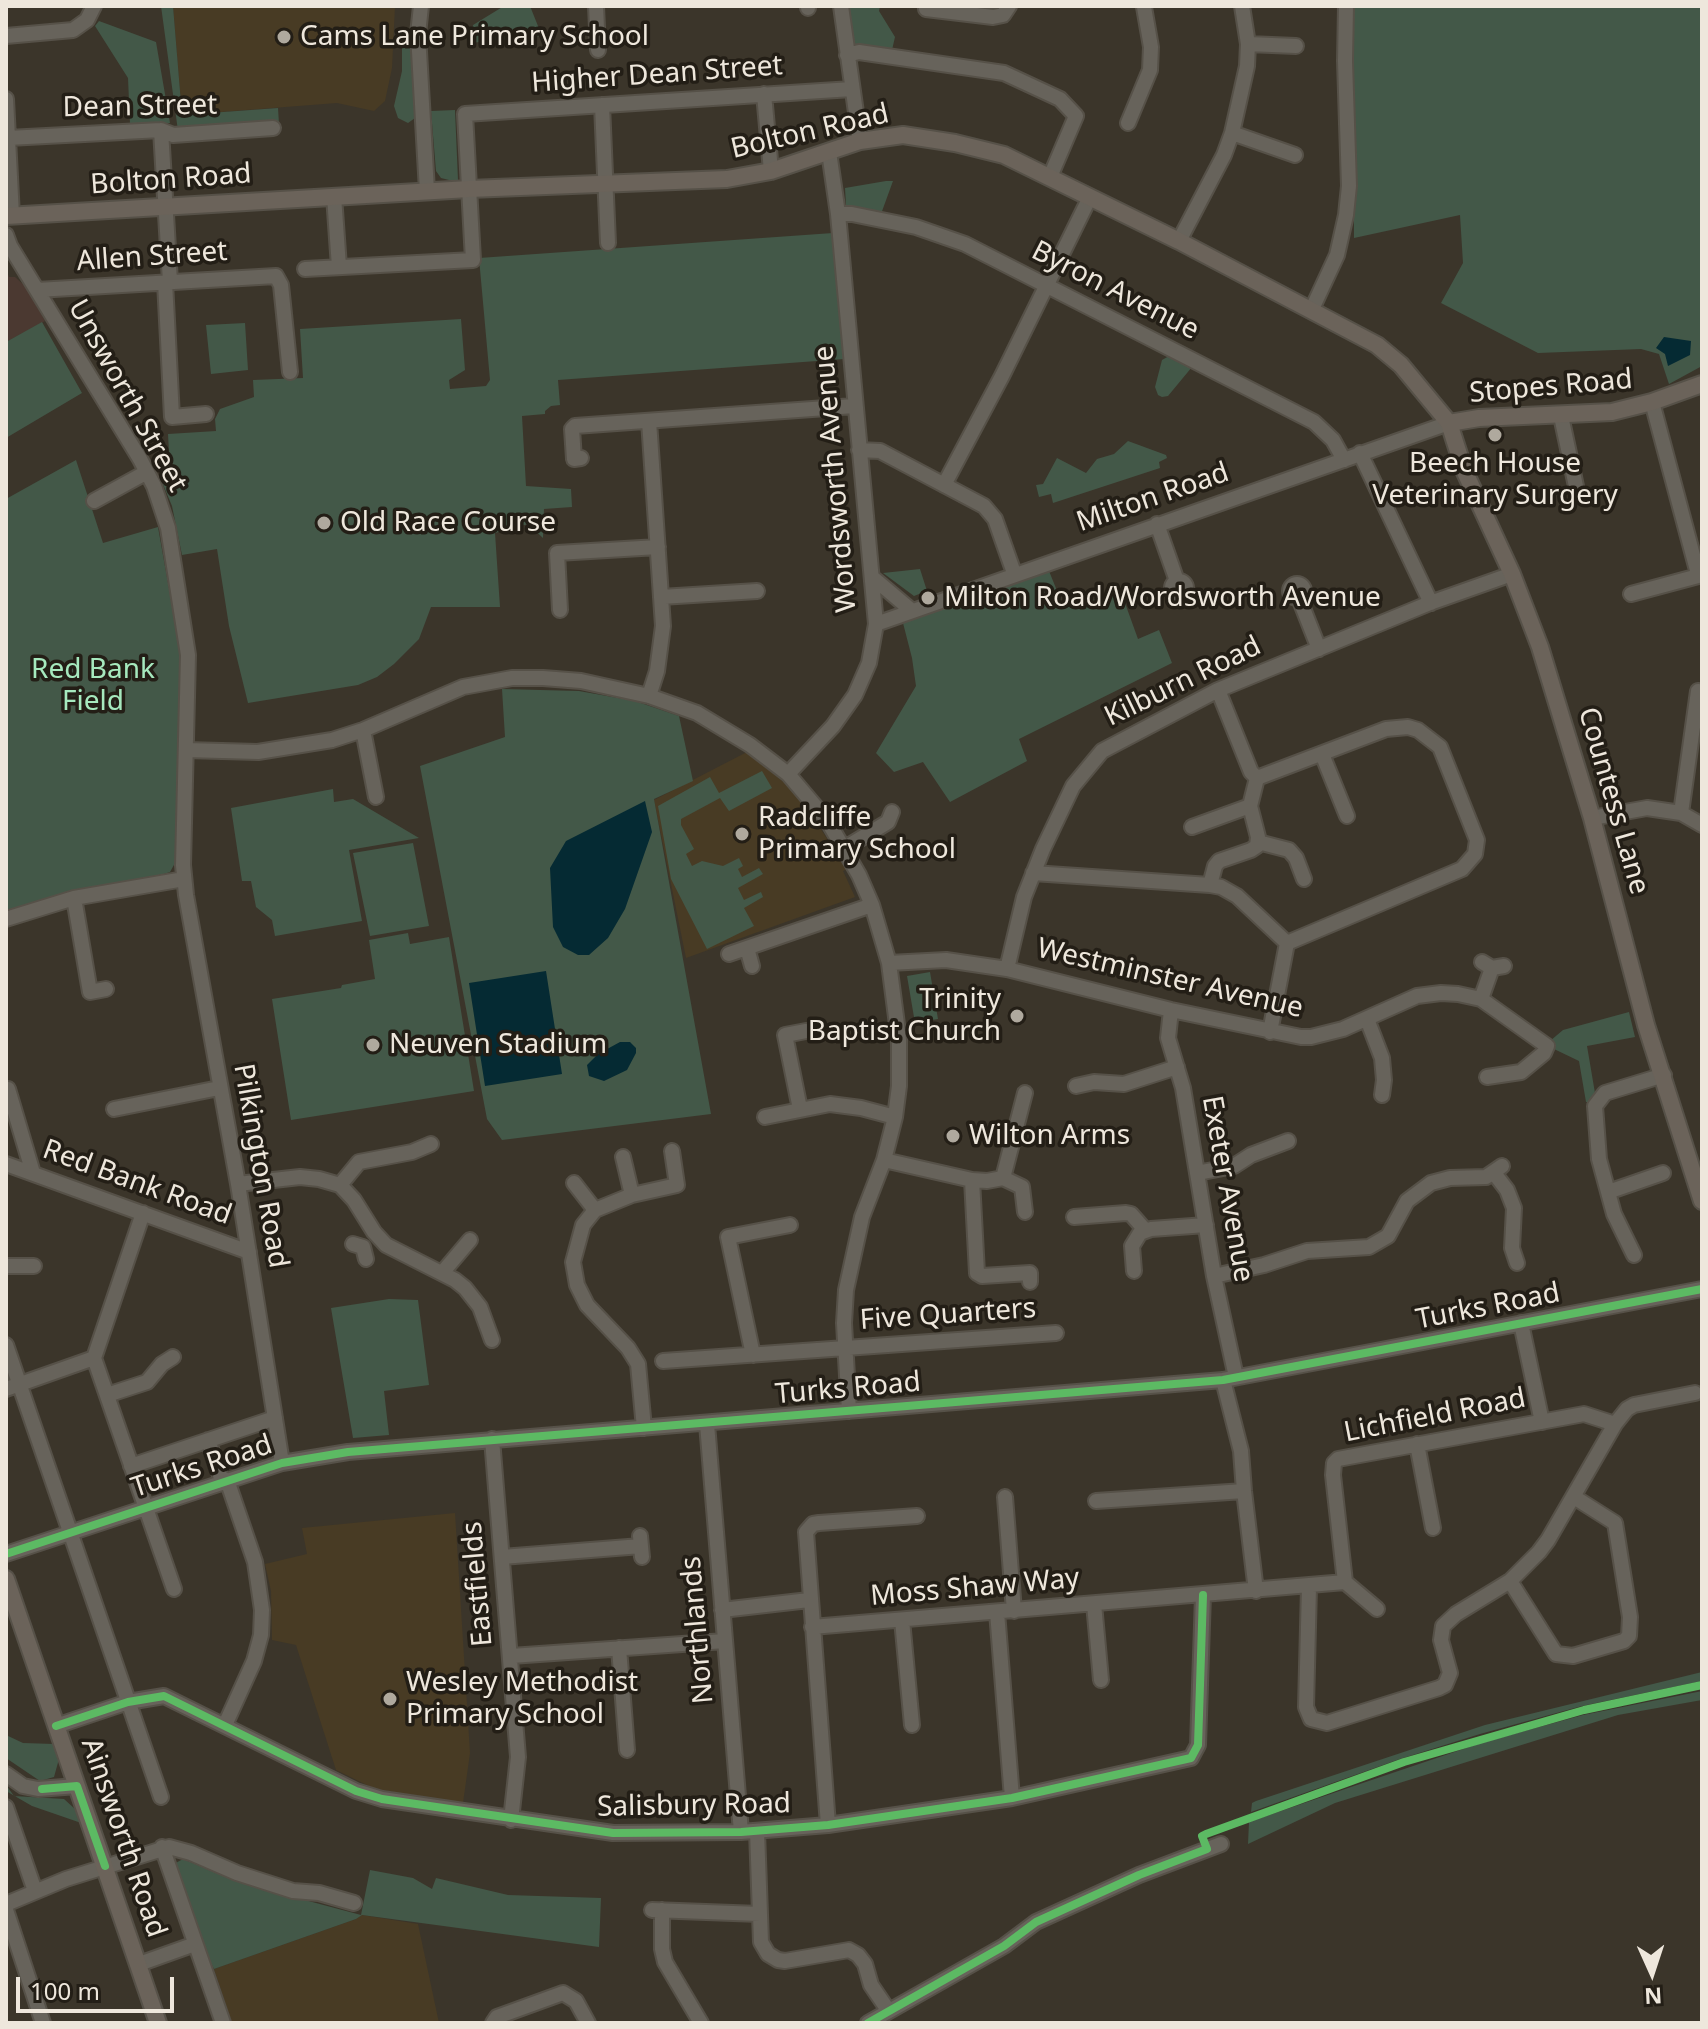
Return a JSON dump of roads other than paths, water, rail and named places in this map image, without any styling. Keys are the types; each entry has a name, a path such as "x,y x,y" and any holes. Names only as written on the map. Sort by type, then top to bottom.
{"main road":[{"name":"Bolton Road","path":"9,216 427,191 727,179 771,171 860,141 903,135 1004,155 1312,309 1377,345 1401,365 1449,423"},
{"name":"Stopes Road","path":"1449,423 1479,418 1612,412 1702,384"},
{"name":"Countess Lane","path":"1449,423 1464,470 1512,574 1551,681 1592,818 1646,1025 1702,1201"},
{"name":"Ainsworth Road","path":"6,1579 158,2023"}],"street":[{"path":"6,36 73,30 87,20 94,6"},
{"path":"596,6 592,22 598,50"},
{"path":"841,6 860,141"},
{"path":"933,8 993,17 1003,15 1009,6"},
{"path":"1133,119 1150,70 1151,47 1146,6 1135,6"},
{"path":"1179,241 1232,133 1244,88 1248,44 1242,6"},
{"path":"1312,309 1337,255 1346,215 1349,186 1346,6"},
{"path":"418,7 427,191"},
{"path":"1248,44 1296,45"},
{"path":"847,55 859,52 1004,73 1060,99 1076,116 1050,177"},
{"name":"Higher Dean Street","path":"469,189 465,114 852,89"},
{"path":"764,94 771,171"},
{"path":"6,99 9,216"},
{"path":"602,105 608,243"},
{"name":"Dean Street","path":"8,138 161,130 173,135 273,128"},
{"path":"161,130 172,417 206,414"},
{"path":"1232,133 1289,149"},
{"name":"Wordsworth Avenue","path":"788,774 833,726 855,695 869,663 876,624 838,214 829,152"},
{"path":"305,269 473,260 469,189"},
{"path":"334,196 339,267"},
{"path":"944,485 1090,197"},
{"name":"Byron Avenue","path":"838,214 852,214 942,234 1047,285 1314,422 1333,440 1344,460"},
{"name":"Unsworth Street","path":"6,235 147,472 168,528 187,638 184,879"},
{"name":"Allen Street","path":"37,290 276,276 281,285 292,365"},
{"path":"1631,595 1700,575 1652,402"},
{"path":"581,458 574,459 572,429 575,426 854,406"},
{"path":"1561,416 1577,491"},
{"path":"649,421 663,626 649,696"},
{"name":"Milton Road","path":"876,624 1014,573 1449,423"},
{"path":"859,450 880,451 990,511 1014,573"},
{"path":"1360,453 1431,603"},
{"path":"94,501 147,472"},
{"path":"1157,524 1177,581"},
{"path":"560,610 557,553 658,547"},
{"name":"Kilburn Road","path":"1007,969 1024,897 1073,786 1091,762 1117,741 1218,690 1431,603 1512,574"},
{"path":"872,577 911,610"},
{"path":"661,597 757,591"},
{"path":"1299,598 1319,649"},
{"path":"186,750 258,752 323,742 363,730 444,693 487,681 512,678 581,681 649,696 697,713 788,774 827,820 845,848 872,905 889,963 899,1040 895,1117 884,1160 862,1217 844,1306 849,1411"},
{"path":"1218,690 1251,772 1257,778"},
{"path":"1681,813 1697,691"},
{"path":"1257,778 1386,729 1408,727 1435,741 1445,756 1475,831 1477,848 1470,862 1462,869 1287,943"},
{"path":"363,730 376,797"},
{"path":"1322,754 1347,816"},
{"path":"1257,778 1250,806 1258,842"},
{"path":"1192,827 1250,806"},
{"path":"1592,818 1647,808 1681,813 1702,825"},
{"path":"845,848 888,822 892,812"},
{"path":"1210,885 1219,861 1251,850 1258,842"},
{"path":"1258,842 1289,850 1296,858 1304,879"},
{"path":"1033,873 1221,887 1237,896 1287,943"},
{"path":"6,919 74,898 184,879"},
{"name":"Pilkington Road","path":"184,879 238,1184 282,1463"},
{"path":"74,898 90,992 106,989"},
{"path":"729,954 872,905"},
{"path":"1270,1032 1287,943"},
{"path":"747,948 752,966"},
{"name":"Westminster Avenue","path":"889,963 946,960 1007,969 1171,1010 1270,1032 1311,1037 1343,1029 1400,1002 1429,993 1458,994 1481,999 1547,1046 1544,1053 1521,1072 1485,1075"},
{"path":"1481,999 1492,966"},
{"name":"Exeter Avenue","path":"1171,1010 1168,1038 1183,1088 1206,1225 1241,1451 1256,1591"},
{"path":"1367,1019 1382,1058 1384,1080 1381,1096"},
{"path":"800,1109 785,1035 806,1031"},
{"path":"1074,1087 1094,1082 1124,1084 1177,1067"},
{"path":"1627,1248 1614,1214 1597,1146 1595,1106 1605,1093 1664,1075"},
{"path":"114,1109 219,1088"},
{"path":"8,1089 33,1173"},
{"path":"1003,1178 1025,1093"},
{"path":"765,1117 830,1104 895,1117"},
{"path":"1197,1173 1234,1166 1251,1155 1289,1140"},
{"path":"340,1185 359,1162 412,1152 433,1141"},
{"path":"644,1428 635,1357 587,1305 574,1274 573,1262 583,1225 595,1210 632,1195 677,1185 672,1151"},
{"path":"623,1157 632,1195"},
{"path":"884,1160 972,1180 1003,1178 1022,1187 1025,1212"},
{"name":"Red Bank Road","path":"6,1164 249,1252"},
{"path":"1214,1276 1307,1251 1369,1247 1388,1236 1407,1201 1431,1183 1450,1178 1477,1178 1498,1169 1514,1208 1511,1259"},
{"path":"1608,1192 1649,1182 1663,1173"},
{"path":"238,1184 300,1177 340,1185 378,1236 393,1249 455,1280 473,1296 490,1335 472,1336"},
{"path":"972,1180 977,1273 982,1276 1030,1273 1030,1282"},
{"path":"574,1183 595,1210"},
{"path":"143,1213 94,1358 174,1589"},
{"path":"1074,1217 1126,1213 1131,1214 1145,1230"},
{"path":"753,1355 728,1237 790,1225"},
{"path":"1134,1271 1133,1241 1145,1230 1206,1225"},
{"path":"360,1250 378,1236"},
{"path":"442,1273 454,1251 470,1240"},
{"path":"6,1266 34,1266"},
{"name":"Turks Road","path":"6,1554 282,1463 352,1451 1230,1379 1702,1289"},
{"path":"1521,1323 1542,1422"},
{"name":"Five Quarters","path":"663,1361 1056,1333"},
{"path":"6,1345 13,1387 70,1532 128,1702 160,1776 161,1797"},
{"path":"107,1395 147,1382 162,1364 173,1357"},
{"path":"13,1387 94,1358"},
{"path":"1309,1587 1306,1707 1311,1719 1320,1723 1445,1685 1450,1673 1441,1640 1443,1626 1456,1614 1510,1581 1548,1540 1615,1424 1634,1405 1695,1393"},
{"name":"Lichfield Road","path":"1345,1582 1334,1463 1345,1457 1584,1414 1615,1424"},
{"path":"131,1466 275,1418"},
{"name":"Northlands","path":"707,1424 741,1832"},
{"name":"Eastfields","path":"492,1439 518,1757 511,1820"},
{"path":"208,1440 255,1562 262,1610 258,1650 225,1725"},
{"path":"1417,1444 1435,1528"},
{"path":"1096,1500 1244,1491"},
{"path":"1005,1497 1014,1611"},
{"path":"1510,1581 1550,1647 1561,1656 1573,1656 1618,1643 1629,1636 1630,1617 1617,1527 1612,1519 1574,1497"},
{"path":"828,1825 805,1538 813,1524 917,1516"},
{"path":"502,1557 641,1547"},
{"path":"1345,1582 1377,1609"},
{"name":"Moss Shaw Way","path":"812,1627 1345,1582"},
{"name":"Salisbury Road","path":"56,1726 128,1702 164,1696 368,1795 511,1820 613,1833 741,1832 828,1825 1012,1798 1187,1760 1195,1754 1198,1745 1203,1595"},
{"path":"722,1610 809,1600"},
{"path":"1094,1604 1101,1680"},
{"path":"997,1612 1012,1798"},
{"path":"902,1620 912,1725"},
{"path":"511,1656 725,1641"},
{"path":"619,1648 627,1750"},
{"path":"6,1774 23,1786 38,1789 77,1786"},
{"path":"6,1807 35,1891"},
{"path":"757,1831 761,1942 768,1954 785,1961 849,1950 865,1964 871,1985 888,2010"},
{"path":"868,2023 1004,1946 1036,1922 1210,1843"},
{"path":"6,1904 162,1847 191,1853 237,1873 293,1891 346,1897"},
{"path":"162,1847 223,2023"},
{"path":"6,1910 43,2023"},
{"path":"701,2023 665,1962 657,1910 760,1914"},
{"path":"139,1964 195,1944"},
{"path":"493,2023 497,2017 563,1993 576,2001 588,2023"}],"water":[{"path":"1664,337 1691,341 1690,355 1668,366 1665,354 1656,348"},
{"path":"645,801 652,832 625,909 608,938 589,955 578,955 563,947 553,927 550,868 566,841"},
{"path":"546,971 562,1074 485,1086 469,983"},
{"path":"620,1042 630,1042 636,1048 627,1070 604,1081 589,1076 587,1065 598,1054"}],"place":[{"name":"Cams Lane Primary School","path":"284,37"},
{"name":"Beech House Veterinary Surgery","path":"1495,435"},
{"name":"Old Race Course","path":"324,523"},
{"name":"Milton Road/Wordsworth Avenue","path":"928,598"},
{"name":"Radcliffe Primary School","path":"742,834"},
{"name":"Trinity Baptist Church","path":"1017,1016"},
{"name":"Neuven Stadium","path":"373,1045"},
{"name":"Wilton Arms","path":"953,1136"},
{"name":"Wesley Methodist Primary School","path":"390,1699"}],"park label":[{"name":"Red Bank Field","path":"93,686"}]}
